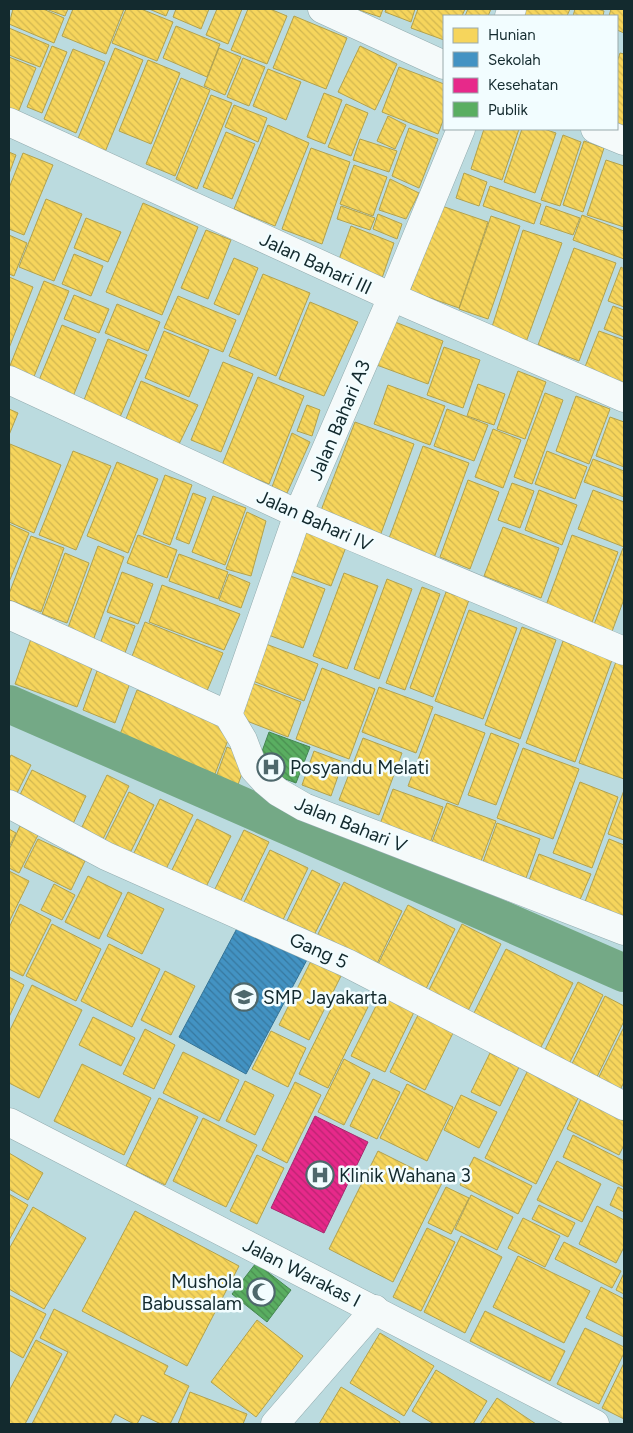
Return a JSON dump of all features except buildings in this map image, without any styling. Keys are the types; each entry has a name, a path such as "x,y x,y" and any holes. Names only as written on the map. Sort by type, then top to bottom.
{"street":[{"path":"322,9 443,65"},
{"name":"Jalan Bahari III","path":"9,122 392,297 624,398"},
{"name":"Jalan Bahari A3","path":"228,715 298,514 392,297 461,130"},
{"path":"597,130 624,141"},
{"name":"Jalan Bahari IV","path":"9,380 298,514 624,652"},
{"path":"9,615 228,715"},
{"name":"Jalan Bahari V","path":"228,715 243,740 254,769 278,792 304,807 624,931"},
{"name":"Gang 5","path":"9,804 106,856 347,963 624,1106"},
{"name":"Jalan Warakas I","path":"9,1122 595,1424"},
{"path":"275,1424 375,1310"}],"waterway":[{"path":"9,704 624,973"}],"place":[{"name":"Posyandu Melati","path":"271,767"},
{"name":"SMP Jayakarta","path":"244,997"},
{"name":"Klinik Wahana 3","path":"320,1175"},
{"name":"Mushola Babussalam","path":"261,1292"}]}
